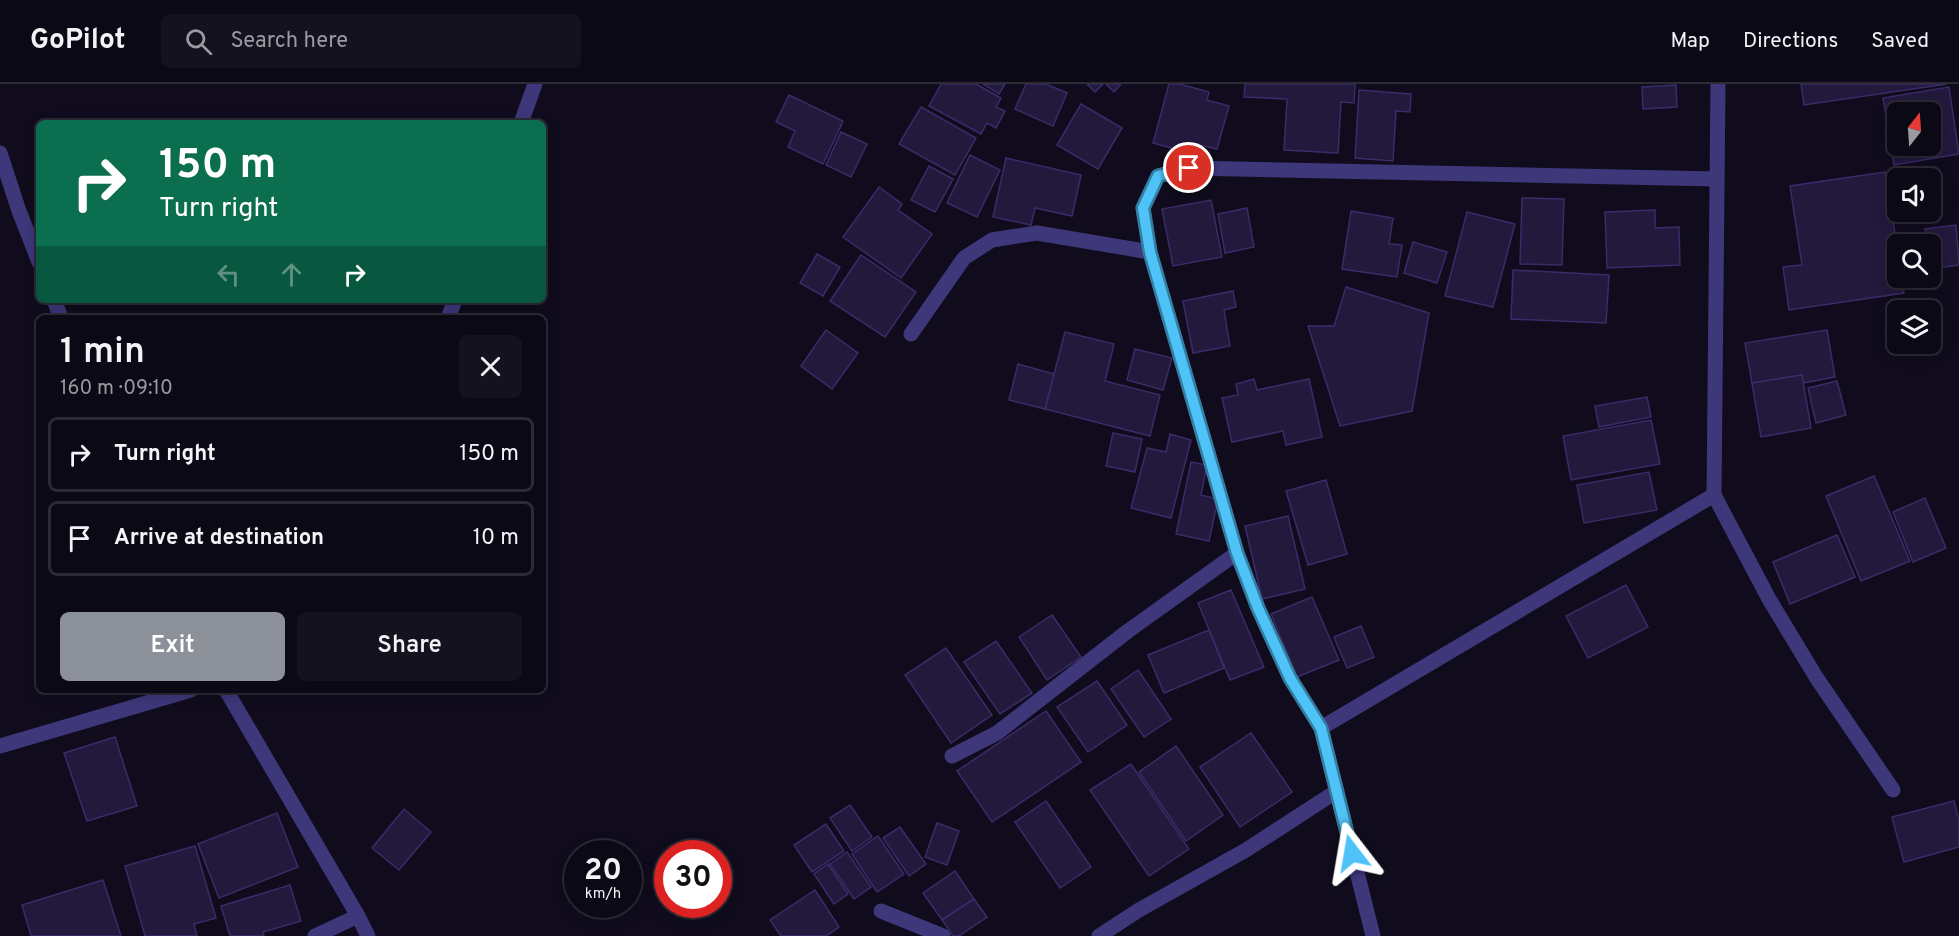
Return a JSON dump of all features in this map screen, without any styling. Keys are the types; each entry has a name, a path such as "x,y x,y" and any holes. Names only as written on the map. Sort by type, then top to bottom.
{"street":[{"path":"522,120 535,84"},
{"path":"1718,84 1714,495 1769,599 1816,677 1893,790"},
{"path":"0,153 36,254"},
{"path":"1373,936 1321,728 1290,678 1258,608 1237,553 1150,252 1143,208 1158,176 1189,168 1717,179"},
{"path":"910,334 964,258 992,240 1037,233 1150,252"},
{"path":"1321,728 1714,495"},
{"path":"952,756 997,733 1128,631 1237,553"},
{"path":"0,746 181,693"},
{"path":"228,693 368,936"},
{"path":"1099,936 1139,910 1246,850 1337,791"},
{"path":"881,911 943,936"},
{"path":"315,936 358,916"}],"building":[{"path":"941,84 976,84 1001,98 996,107 1005,111 996,128 987,123 981,134 929,106"},
{"path":"983,84 1005,84 999,94"},
{"path":"1026,84 1046,84 1067,93 1053,126 1015,109"},
{"path":"1087,84 1103,84 1095,92"},
{"path":"1106,84 1121,84 1114,92"},
{"path":"1169,84 1180,84 1209,92 1207,100 1229,106 1217,149 1196,144 1193,154 1153,143"},
{"path":"1245,84 1355,84 1354,103 1341,102 1338,153 1284,150 1287,99 1244,97"},
{"path":"1801,84 1947,84 1804,105"},
{"path":"1676,85 1677,107 1643,109 1642,87"},
{"path":"1949,87 1959,154 1894,165 1893,156 1941,156 1941,102 1887,102 1887,122 1883,98"},
{"path":"1359,90 1411,94 1410,112 1396,111 1393,161 1355,158"},
{"path":"789,95 843,121 823,164 788,147 795,131 776,122"},
{"path":"1081,104 1122,128 1098,169 1057,145"},
{"path":"921,107 976,138 955,175 899,144"},
{"path":"841,132 867,144 851,177 826,165"},
{"path":"970,155 1000,170 977,217 947,203"},
{"path":"1006,158 1081,175 1072,216 1035,208 1031,225 993,217"},
{"path":"929,166 953,179 935,212 911,200"},
{"path":"1885,172 1887,222 1893,222 1895,234 1887,234 1887,288 1903,288 1904,293 1789,310 1783,267 1802,265 1790,186"},
{"path":"879,187 902,204 898,210 932,234 901,278 843,237"},
{"path":"1522,198 1564,199 1562,265 1520,264"},
{"path":"1211,200 1222,257 1173,266 1162,209"},
{"path":"1247,208 1254,247 1225,253 1218,214"},
{"path":"1655,210 1655,228 1679,227 1680,265 1607,268 1605,212"},
{"path":"1351,211 1393,218 1389,244 1402,245 1397,277 1342,269"},
{"path":"1467,212 1515,224 1493,307 1445,296"},
{"path":"1956,225 1959,265 1941,268 1941,234 1926,234 1925,229"},
{"path":"1413,242 1447,252 1437,283 1404,273"},
{"path":"817,254 840,267 823,296 800,283"},
{"path":"861,255 916,292 885,337 830,301"},
{"path":"1513,270 1609,275 1606,323 1511,319"},
{"path":"1346,287 1429,313 1412,411 1340,426 1308,326 1334,326"},
{"path":"1233,291 1236,307 1224,310 1230,346 1193,353 1183,301"},
{"path":"826,330 858,353 832,389 801,366"},
{"path":"1827,330 1835,377 1803,383 1802,375 1752,383 1745,343"},
{"path":"1065,332 1114,344 1105,381 1160,395 1150,436 1045,409"},
{"path":"1135,349 1172,358 1163,390 1127,380"},
{"path":"1018,364 1054,374 1045,409 1009,400"},
{"path":"1802,375 1811,428 1761,437 1752,383"},
{"path":"1254,379 1257,390 1309,379 1322,437 1286,445 1283,431 1232,442 1222,398 1238,395 1236,384"},
{"path":"1837,381 1846,415 1816,423 1808,388"},
{"path":"1647,397 1651,417 1599,427 1595,406"},
{"path":"1651,420 1660,464 1571,480 1563,436"},
{"path":"1113,433 1142,439 1135,472 1106,466"},
{"path":"1170,434 1191,440 1171,518 1131,508 1147,448 1166,452"},
{"path":"1191,462 1207,465 1201,495 1218,499 1209,541 1176,534"},
{"path":"1649,472 1657,510 1584,523 1577,485"},
{"path":"1874,476 1910,561 1861,581 1826,496"},
{"path":"1326,480 1347,554 1308,565 1286,491"},
{"path":"1925,498 1946,548 1913,562 1893,512"},
{"path":"1288,516 1305,589 1262,599 1245,526"},
{"path":"1837,535 1855,577 1790,604 1773,562"},
{"path":"1626,585 1648,627 1588,658 1566,616"},
{"path":"1231,590 1264,667 1230,680 1198,603"},
{"path":"1312,597 1339,660 1297,677 1271,614"},
{"path":"1052,615 1081,657 1047,680 1019,637"},
{"path":"1361,626 1374,657 1347,668 1334,637"},
{"path":"1209,630 1224,668 1164,693 1148,655"},
{"path":"996,641 1032,693 1000,714 964,662"},
{"path":"946,648 992,715 951,743 905,675"},
{"path":"1138,670 1171,719 1144,737 1111,689"},
{"path":"1097,681 1127,725 1088,752 1057,707"},
{"path":"1046,711 1081,762 992,822 957,771"},
{"path":"1251,733 1292,792 1240,827 1200,767"},
{"path":"115,737 137,806 87,821 64,753"},
{"path":"1176,746 1223,815 1186,841 1139,772"},
{"path":"1131,764 1189,849 1149,876 1090,790"},
{"path":"1046,801 1091,867 1060,888 1015,822"},
{"path":"1954,801 1959,821 1959,847 1904,862 1892,817"},
{"path":"850,805 872,837 852,851 830,818"},
{"path":"404,809 431,832 399,870 372,848"},
{"path":"277,813 298,867 219,898 198,844"},
{"path":"937,823 959,831 947,865 925,857"},
{"path":"826,824 844,851 812,872 794,845"},
{"path":"900,827 926,864 909,876 883,838"},
{"path":"878,836 904,874 877,892 852,854"},
{"path":"195,846 216,918 194,924 197,936 145,936 125,866"},
{"path":"847,852 871,887 854,899 830,864"},
{"path":"828,864 848,894 834,904 814,874"},
{"path":"955,871 974,899 942,920 923,893"},
{"path":"103,880 121,936 31,936 22,905"},
{"path":"290,885 301,921 263,932 264,936 230,936 221,906"},
{"path":"815,890 839,927 826,936 781,936 770,920"},
{"path":"974,899 987,917 959,936 953,936 942,920"}],"route":[{"path":"1189,168 1158,176 1143,208 1150,252 1237,553 1258,608 1290,678 1321,728 1352,853"}]}
